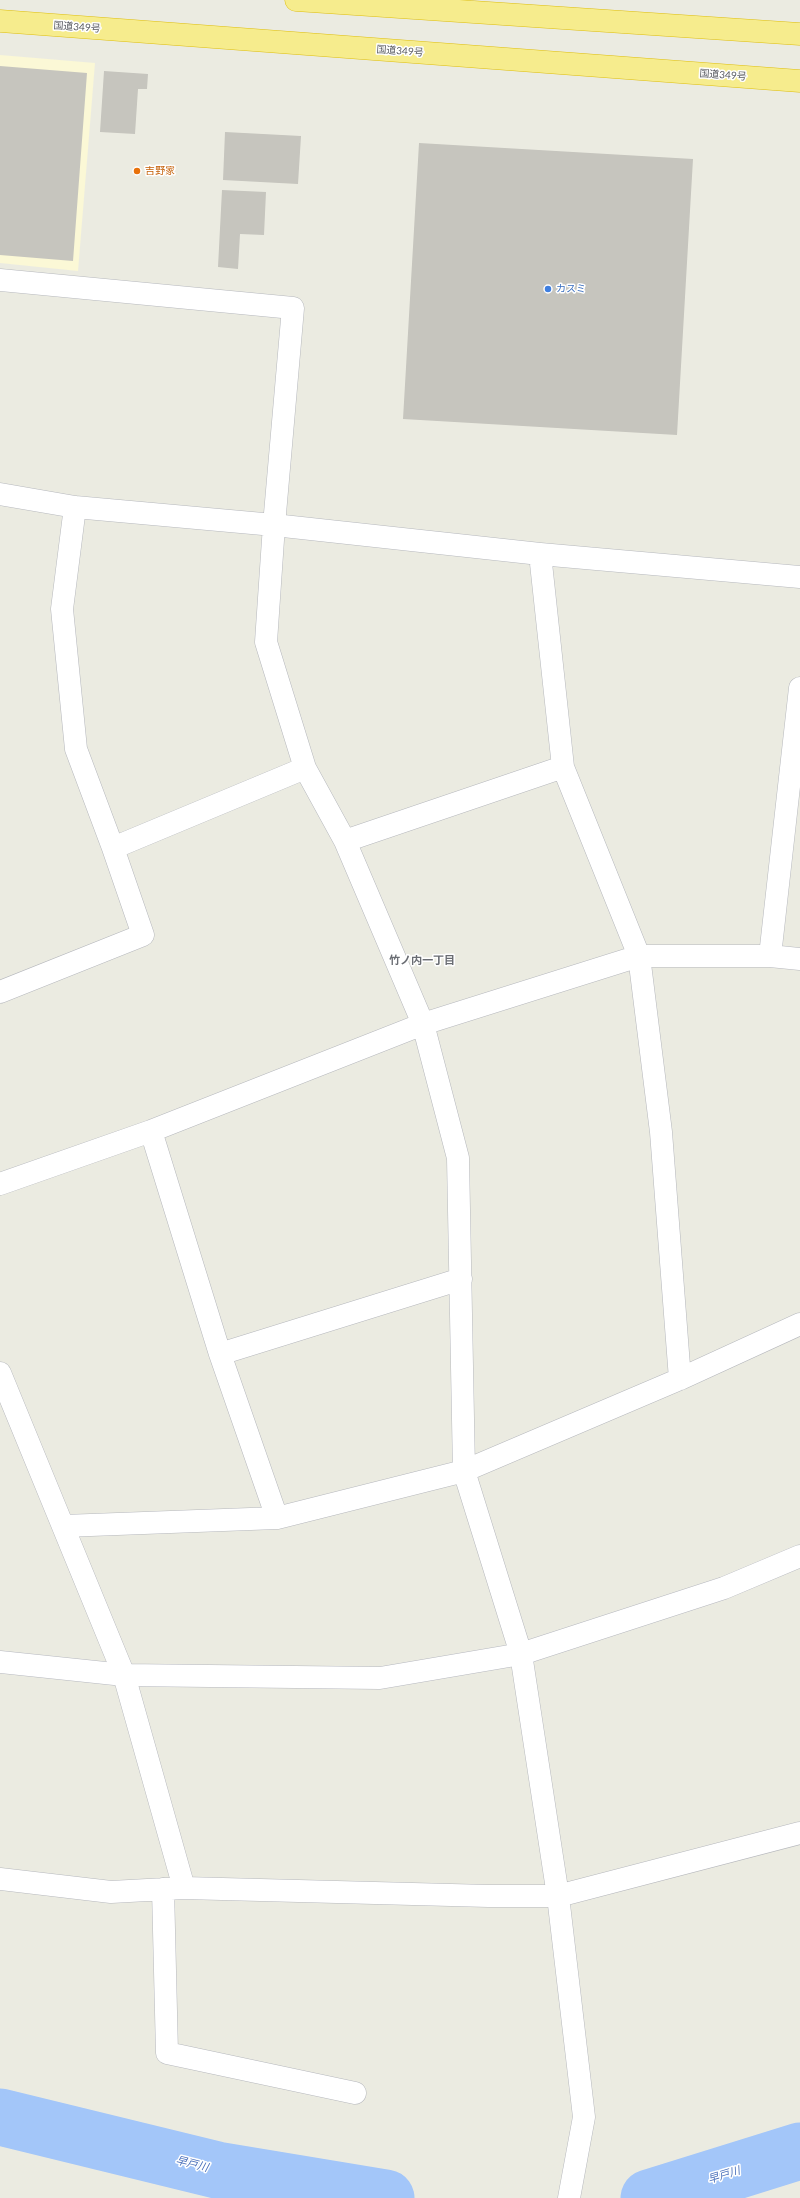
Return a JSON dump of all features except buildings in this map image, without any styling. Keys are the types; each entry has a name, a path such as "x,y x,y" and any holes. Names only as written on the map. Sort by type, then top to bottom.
{"highway":[{"path":"296,0 800,34"},
{"name":"国道349号","path":"0,21 800,81"}],"street":[{"path":"0,280 293,308 274,525 266,642 305,768 345,841 423,1024 458,1158 464,1471 521,1654 558,1896 584,2117 569,2198"},
{"path":"0,494 75,507 274,525 540,554 800,577"},
{"path":"0,992 143,935 113,848 76,749 62,609 75,507"},
{"path":"540,554 563,768 639,956 661,1132 680,1379"},
{"path":"770,956 800,688"},
{"path":"113,848 305,768"},
{"path":"345,841 563,768"},
{"path":"0,1184 151,1131 423,1024 639,956 770,956 800,959"},
{"path":"151,1131 220,1354 276,1518"},
{"path":"220,1354 460,1279"},
{"path":"64,1526 276,1518 464,1471 680,1379 800,1324"},
{"path":"0,1373 124,1675 173,1888 168,2053 355,2093"},
{"path":"0,1662 124,1675 380,1678 521,1654 724,1588 800,1556"},
{"path":"0,1880 111,1892 173,1888 488,1896 558,1896 800,1833"}],"shaded area":[{"path":"0,55 95,63 78,271 0,263"}],"waterway":[{"name":"早戸川","path":"0,2117 217,2170 386,2198"},
{"name":"早戸川","path":"649,2198 800,2151"}],"place":[{"name":"吉野家","path":"137,171"},
{"name":"カスミ","path":"548,289"}],"district":[{"name":"竹ノ内一丁目","path":"422,960"}]}
